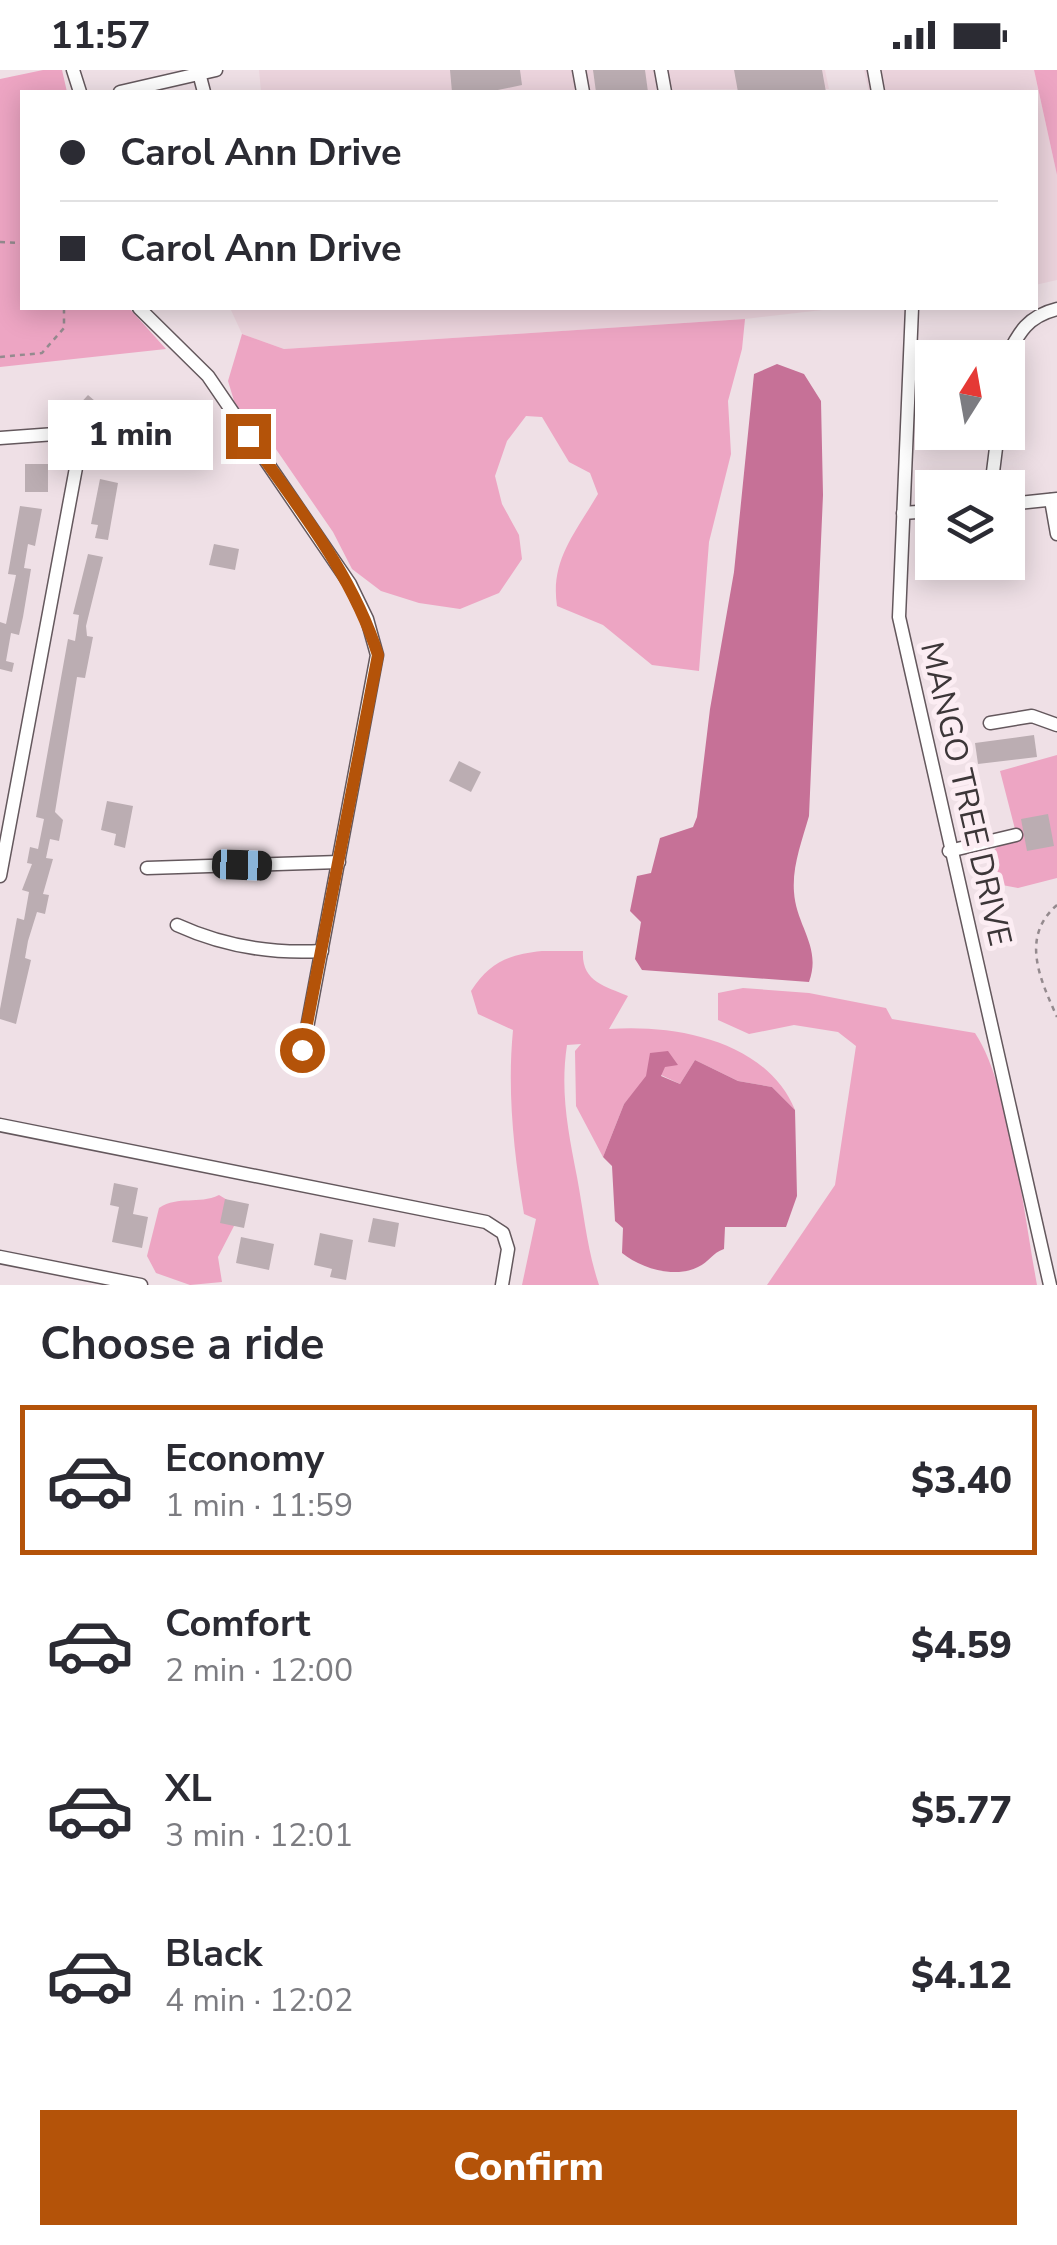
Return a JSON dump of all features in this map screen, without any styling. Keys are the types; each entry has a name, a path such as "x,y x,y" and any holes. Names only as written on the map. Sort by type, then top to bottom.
{"street":[{"path":"129,90 216,70"},
{"path":"200,74 204,90"},
{"path":"1016,340 1034,316 1057,309"},
{"path":"142,310 208,376 350,584 378,655 302,1050"},
{"name":"MANGO TREE DRIVE","path":"912,310 899,617 1050,1285"},
{"path":"0,438 55,434 74,445 78,457 0,876"},
{"path":"1025,503 1054,500 1057,534"},
{"path":"903,513 915,512"},
{"path":"990,723 1032,716 1057,725"},
{"path":"950,850 1016,835"},
{"path":"147,868 339,862"},
{"path":"177,925 212,941 275,951 322,951"},
{"path":"0,1125 486,1222 504,1233 508,1250 502,1285"},
{"path":"0,1257 141,1285"}],"path":[{"path":"0,358 42,352 64,328 64,310"},
{"path":"1057,905 1040,924 1035,953 1057,1017"}],"shaded area":[{"path":"62,70 67,90 20,90 20,310 131,310 166,349 0,367 0,79"},
{"path":"259,70 825,70 829,89 640,90 261,90"},
{"path":"864,70 1034,70 1057,175 1057,280 1038,284 1038,90 869,90"},
{"path":"1034,70 1057,70 1057,175"},
{"path":"231,310 823,310 745,319 284,349 242,334"},
{"path":"745,319 742,349 728,401 731,454 709,542 699,671 652,665 603,625 557,606 561,560 598,494 590,473 569,462 542,417 526,416 507,441 495,476 502,504 519,535 522,559 499,593 460,609 419,603 381,591 352,569 333,532 269,439 235,404 228,381 242,334 284,349"},
{"path":"777,364 804,374 821,401 823,495 809,816 794,882 812,969 809,982 642,970 635,959 641,922 630,911 637,876 651,873 660,838 693,827 697,817 710,709 734,572 754,374"},
{"path":"1057,755 1057,878 1018,888 1002,885 988,868 991,852 1016,833 1000,771"},
{"path":"542,951 583,951 590,976 628,996 609,1029 662,1030 717,1042 764,1068 782,1087 795,1110 772,1087 738,1081 695,1060 680,1084 661,1075 668,1052 624,1104 603,1157 576,1106 575,1051 581,1044 567,1045 564,1079 568,1127 599,1285 522,1285 536,1219 524,1214 517,1168 511,1099 513,1030 478,1014 471,991 485,973 501,962"},
{"path":"743,988 809,993 886,1008 892,1019 975,1033 987,1056 1006,1118 1037,1285 767,1285 835,1185 856,1046 838,1032 794,1025 749,1034 718,1020 718,993"},
{"path":"668,1051 678,1065 665,1067 661,1076 680,1084 695,1060 738,1081 772,1087 795,1110 797,1196 786,1227 725,1227 724,1249 698,1267 679,1272 648,1267 622,1253 623,1228 615,1221 612,1166 603,1157 624,1104 646,1076 650,1053"},
{"path":"219,1195 234,1204 235,1224 218,1257 222,1282 190,1285 156,1273 147,1256 159,1208"}],"building":[{"path":"450,70 520,70 522,85 498,90 452,90"},
{"path":"593,70 645,70 648,90 596,90"},
{"path":"734,70 822,70 826,90 738,90"},
{"path":"88,395 110,414 98,427 76,408"},
{"path":"123,439 123,464 102,465 102,440"},
{"path":"25,464 48,464 48,492 25,492"},
{"path":"100,479 118,483 108,540 95,538 98,525 91,524"},
{"path":"20,506 42,509 35,546 28,544 24,568 31,569 19,635 11,633 6,661 14,663 12,672 0,669 0,622 6,624 16,575 8,574"},
{"path":"214,544 239,549 235,570 209,565"},
{"path":"88,554 103,557 86,626 87,636 93,637 85,678 77,677 55,812 63,820 59,841 50,839 46,858 53,859 43,894 49,895 45,914 37,912 28,941 25,958 31,960 16,1024 0,1019 0,1009 17,918 24,920 29,892 22,890 32,864 27,863 30,847 38,849 44,819 36,817 68,639 75,641 79,615 73,614"},
{"path":"1034,735 1037,757 978,764 975,743"},
{"path":"459,761 481,772 471,792 449,781"},
{"path":"107,801 133,806 125,848 114,845 116,834 101,830"},
{"path":"1048,814 1054,846 1027,851 1021,819"},
{"path":"114,1183 138,1188 133,1214 148,1217 142,1248 112,1242 119,1207 110,1205"},
{"path":"225,1199 249,1204 244,1228 220,1223"},
{"path":"373,1218 399,1223 395,1247 368,1242"},
{"path":"320,1233 353,1240 346,1280 330,1277 332,1269 314,1265"},
{"path":"241,1237 274,1244 269,1270 236,1263"}],"route":[{"path":"248,436 350,584 378,655 302,1050"}]}
